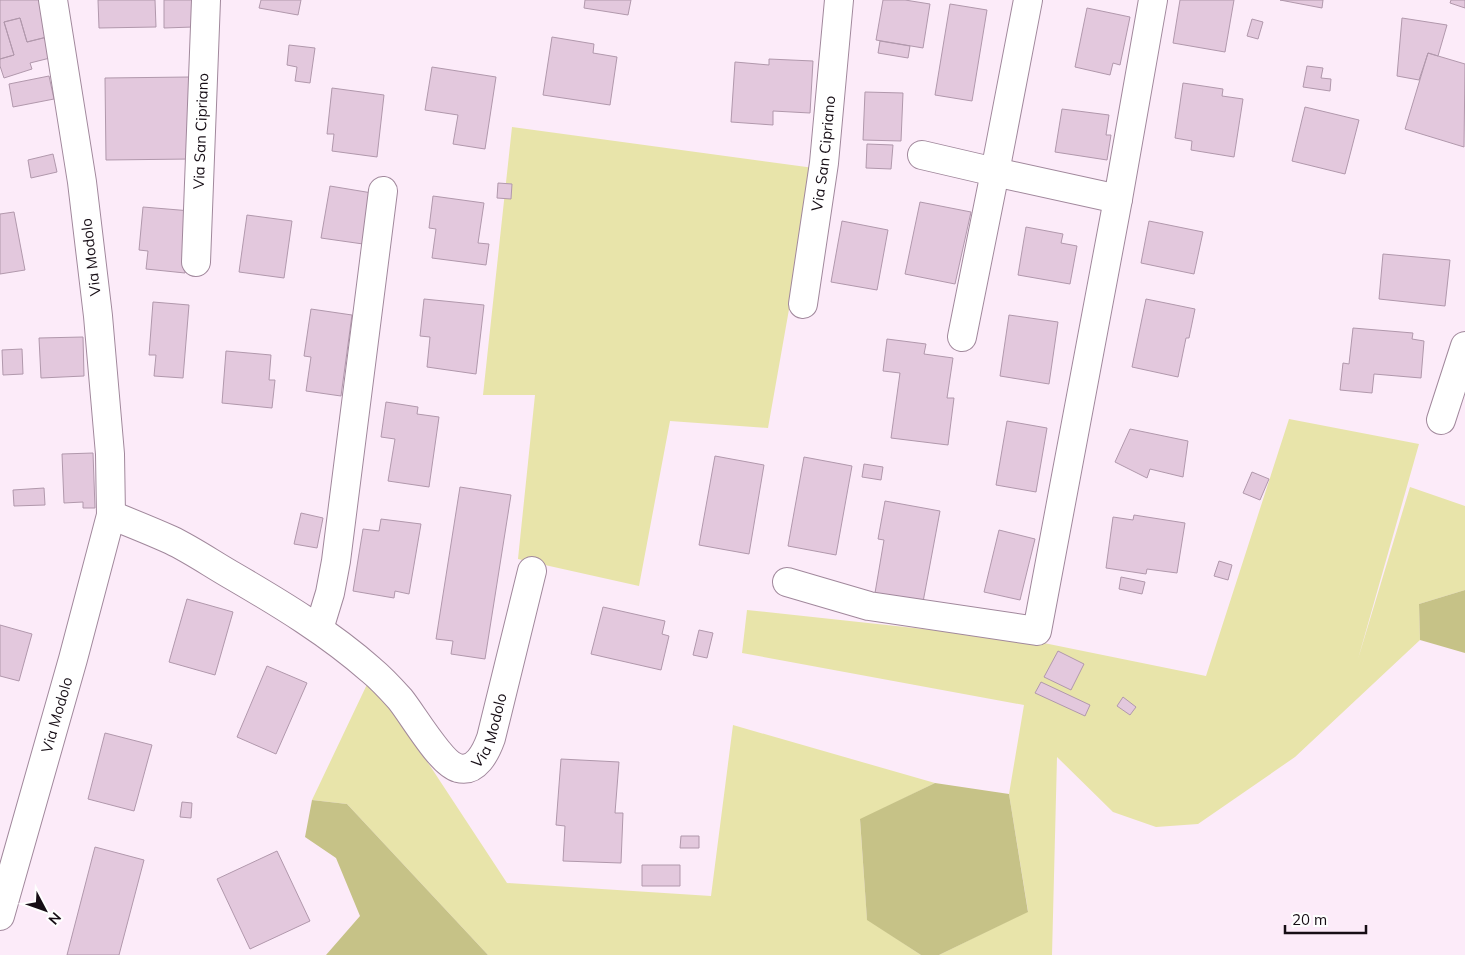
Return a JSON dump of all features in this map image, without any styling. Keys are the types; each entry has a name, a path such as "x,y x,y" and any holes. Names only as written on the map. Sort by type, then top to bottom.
{"street":[{"name":"Via Modolo","path":"0,916 70,669 111,515 110,454 98,316 82,182 53,0"},
{"name":"Via San Cipriano","path":"196,262 206,0"},
{"name":"Via San Cipriano","path":"803,304 824,163 839,0"},
{"path":"962,337 1028,0"},
{"path":"787,582 869,606 1037,631 1118,199 1153,0"},
{"path":"922,155 1118,199"},
{"path":"319,629 330,593 336,561 383,191"},
{"path":"1441,420 1465,346"},
{"name":"Via Modolo","path":"111,515 172,540 319,629 386,684 405,705 442,757 457,768 465,769 472,767 486,752 532,571"}],"shaded area":[{"path":"512,127 814,168 768,428 670,421 639,586 518,559 535,395 483,395"},
{"path":"1289,419 1419,444 1358,659 1410,487 1465,506 1465,590 1419,604 1420,640 1295,757 1198,824 1156,827 1113,812 1057,757 1052,955 939,955 1028,911 1009,794 1024,705 742,653 747,610 1034,641 1206,676"},
{"path":"1465,590 1465,653 1420,640 1419,604"},
{"path":"371,676 507,883 711,896 733,725 935,783 860,820 867,919 921,955 488,955 347,804 312,800"},
{"path":"935,783 1009,794 1028,912 939,955 921,955 867,920 860,819"},
{"path":"312,800 347,804 488,955 326,955 360,916 336,858 305,837"}],"building":[{"path":"0,0 45,0 55,35 27,42 20,18 4,22 14,55 0,59"},
{"path":"98,0 155,0 156,27 99,28"},
{"path":"164,0 193,0 193,27 164,28"},
{"path":"261,0 301,0 298,15 259,8"},
{"path":"585,0 631,0 628,15 584,8"},
{"path":"883,0 905,0 930,4 923,48 876,40"},
{"path":"1180,0 1234,0 1225,52 1173,43"},
{"path":"1280,0 1323,0 1322,8"},
{"path":"1451,0 1465,0 1465,8 1450,3"},
{"path":"950,4 987,10 972,101 935,95"},
{"path":"1087,8 1130,17 1120,65 1113,63 1110,75 1075,67"},
{"path":"20,18 27,42 55,35 58,56 30,63 32,69 4,78 0,59 14,55 4,22"},
{"path":"1402,18 1447,25 1438,56 1428,53 1419,80 1397,76"},
{"path":"1252,19 1263,22 1258,39 1247,36"},
{"path":"552,37 594,44 593,53 617,57 610,105 543,95"},
{"path":"880,41 910,46 908,58 878,53"},
{"path":"289,45 315,48 310,83 295,81 297,67 287,65"},
{"path":"1428,53 1465,64 1464,147 1405,129"},
{"path":"769,59 813,61 810,113 773,111 773,125 731,122 735,62 769,65"},
{"path":"1307,66 1323,68 1321,78 1331,79 1330,91 1303,87"},
{"path":"432,67 496,77 485,149 453,144 458,115 425,110"},
{"path":"49,76 54,99 13,107 9,84"},
{"path":"190,77 191,159 106,160 105,78"},
{"path":"1183,83 1223,89 1222,96 1243,99 1234,157 1191,150 1192,141 1175,138"},
{"path":"332,88 384,95 377,157 332,151 334,134 327,134"},
{"path":"865,92 903,93 901,141 863,140"},
{"path":"1305,107 1359,120 1345,174 1292,161"},
{"path":"1062,109 1109,115 1106,135 1111,135 1107,160 1055,152"},
{"path":"867,144 893,145 891,169 866,168"},
{"path":"53,154 57,172 31,178 28,160"},
{"path":"498,183 512,184 511,199 497,198"},
{"path":"330,186 372,193 363,244 321,238"},
{"path":"433,196 484,203 478,243 489,244 486,265 432,258 436,229 429,228"},
{"path":"920,202 971,212 955,284 905,274"},
{"path":"143,207 191,211 185,273 146,269 148,251 139,250"},
{"path":"14,212 25,270 0,274 0,214"},
{"path":"247,215 292,221 284,278 239,272"},
{"path":"842,221 888,230 877,290 831,282"},
{"path":"1149,221 1203,232 1194,274 1141,263"},
{"path":"1026,227 1063,234 1061,243 1077,246 1070,284 1018,275"},
{"path":"1383,254 1450,260 1445,306 1379,299"},
{"path":"424,299 484,305 476,374 427,367 430,337 420,336"},
{"path":"1146,299 1195,309 1189,338 1186,338 1178,377 1132,367"},
{"path":"153,302 189,305 183,378 154,376 156,355 149,355"},
{"path":"311,309 352,315 341,396 306,391 311,357 304,356"},
{"path":"1009,315 1058,322 1049,384 1000,376"},
{"path":"1353,328 1413,333 1412,339 1424,341 1421,378 1374,374 1372,393 1340,390 1343,363 1349,364"},
{"path":"83,337 84,376 41,378 39,338"},
{"path":"887,339 926,344 924,354 953,358 947,398 954,398 948,445 891,438 900,373 883,371"},
{"path":"22,349 23,374 3,375 2,350"},
{"path":"226,351 271,355 269,380 275,380 272,408 222,403"},
{"path":"386,402 418,407 417,414 439,417 429,487 388,481 395,439 381,437"},
{"path":"1007,421 1047,428 1036,492 996,485"},
{"path":"1130,429 1188,441 1183,477 1150,469 1147,478 1115,462"},
{"path":"93,453 95,508 83,508 83,502 64,503 62,454"},
{"path":"715,456 764,465 749,554 699,545"},
{"path":"804,457 852,466 836,555 788,546"},
{"path":"864,464 883,467 881,480 862,477"},
{"path":"1252,472 1269,479 1260,500 1243,493"},
{"path":"460,487 511,495 485,659 451,654 453,641 436,639"},
{"path":"44,488 45,505 14,506 13,490"},
{"path":"885,501 940,511 923,602 875,593 884,540 878,539"},
{"path":"301,513 323,518 317,548 294,544"},
{"path":"1134,515 1185,523 1177,573 1147,569 1146,574 1106,568 1113,517 1133,520"},
{"path":"381,519 421,524 409,594 395,591 394,598 353,591 363,529 379,531"},
{"path":"999,530 1035,539 1020,600 984,592"},
{"path":"1219,561 1232,565 1228,580 1214,576"},
{"path":"1121,577 1145,582 1142,594 1119,589"},
{"path":"187,599 233,612 215,675 169,662"},
{"path":"603,607 665,621 662,634 669,636 661,670 591,654"},
{"path":"0,625 32,634 19,681 0,676"},
{"path":"699,630 713,633 707,658 693,655"},
{"path":"1058,651 1084,664 1071,690 1044,677"},
{"path":"267,666 307,683 276,754 237,737"},
{"path":"1041,682 1090,705 1085,716 1035,693"},
{"path":"1123,697 1136,707 1130,715 1117,706"},
{"path":"105,733 152,745 134,811 88,799"},
{"path":"561,759 619,762 615,813 623,813 621,863 563,861 565,826 556,825"},
{"path":"182,802 192,803 191,818 180,817"},
{"path":"681,836 699,836 699,848 680,848"},
{"path":"95,847 144,860 119,955 67,955"},
{"path":"277,851 310,921 250,949 217,879"},
{"path":"642,865 680,865 680,886 642,886"}]}
